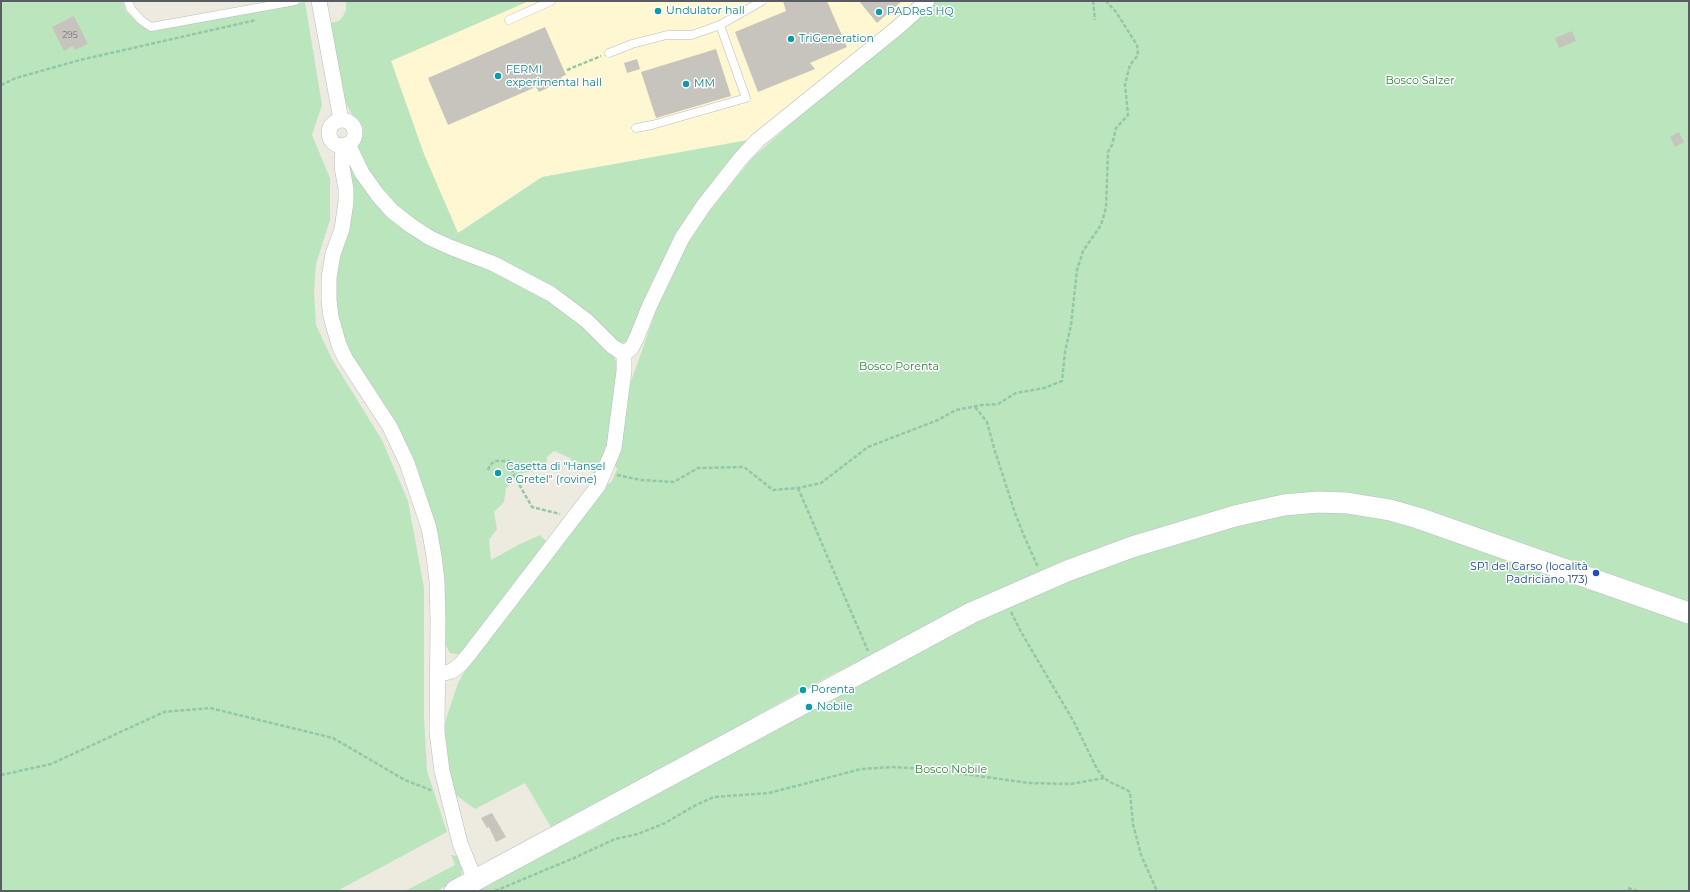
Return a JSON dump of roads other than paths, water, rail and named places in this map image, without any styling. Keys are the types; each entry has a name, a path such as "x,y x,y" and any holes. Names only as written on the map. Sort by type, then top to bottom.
{"main road":[{"path":"455,891 873,665 1004,597 1044,580 1132,547 1235,516 1284,505 1318,502 1347,503 1384,508 1418,518 1689,613"}],"street":[{"path":"319,1 341,120 350,123 355,131 352,141 346,145 342,167 346,189 346,202 342,229 333,254 329,278 331,318 345,358 390,427 407,463 429,528 437,580 438,732 442,771 447,796 460,843 475,880"},
{"path":"437,676 452,671 461,664 598,486 614,448 618,427 624,371 624,354 632,347 637,337 663,276 682,238 704,205 741,158 758,140 897,28 927,1"},
{"path":"346,145 362,173 377,194 392,211 410,226 430,238 494,264 551,294 587,321 612,346 624,354"}],"lane":[{"path":"128,1 131,9 141,20 151,27 295,1"},
{"path":"509,20 551,1"},
{"path":"609,53 632,44 667,36 692,35 720,25 762,1"},
{"path":"636,128 652,125 746,98 720,25"}],"place":[{"name":"Undulator hall","path":"658,11"},
{"name":"PADReS HQ","path":"879,12"},
{"name":"TriGeneration","path":"791,39"},
{"name":"FERMI experimental hall","path":"498,76"},
{"name":"MM","path":"686,84"},
{"name":"Casetta di \"Hansel e Gretel\" (rovine)","path":"498,473"},
{"name":"SP1 del Carso (località Padriciano 173)","path":"1596,573"},
{"name":"Porenta","path":"803,690"},
{"name":"Nobile","path":"809,707"}],"park label":[{"name":"Bosco Salzer","path":"1420,81"},
{"name":"Bosco Porenta","path":"899,367"},
{"name":"Bosco Nobile","path":"951,770"}]}
